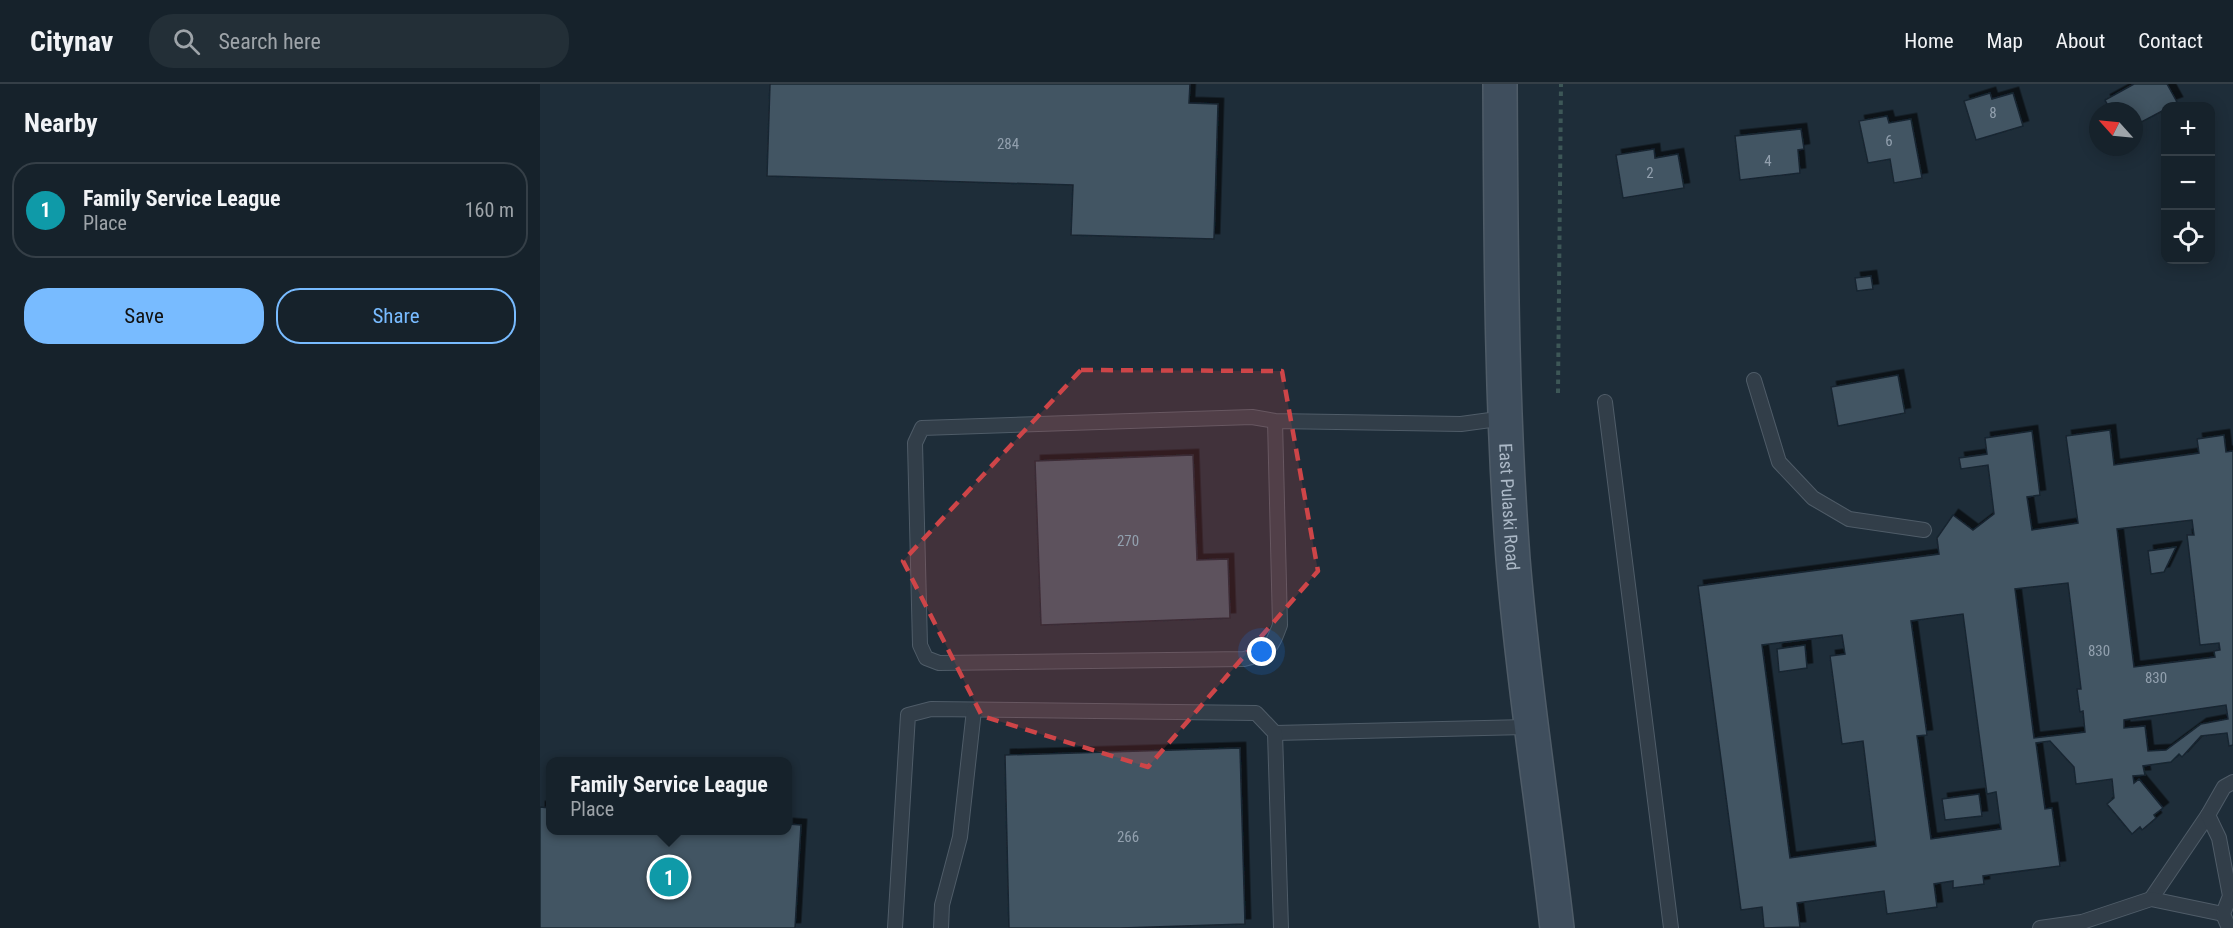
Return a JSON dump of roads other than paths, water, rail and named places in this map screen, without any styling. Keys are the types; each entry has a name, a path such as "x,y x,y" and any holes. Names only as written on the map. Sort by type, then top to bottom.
{"main road":[{"name":"East Pulaski Road","path":"1500,84 1504,418 1514,561 1531,727 1557,928"}],"lane":[{"path":"1754,380 1779,462 1813,498 1849,519 1924,530"},
{"path":"1605,402 1671,928"},
{"path":"1275,421 1280,625 1274,642 1263,655 1244,659 939,663 926,658 920,645 915,443 922,428 1252,417 1275,421 1461,424 1504,418"},
{"path":"895,928 908,716 931,709 1256,713 1275,733 1281,928"},
{"path":"941,928 942,905 960,837 974,710"},
{"path":"1275,733 1531,727"},
{"path":"2151,899 2224,788 2233,782"},
{"path":"2208,815 2219,838 2230,896 2223,914 2229,928"},
{"path":"2040,928 2082,922 2151,899 2223,914"}],"place":[{"name":"Family Service League","path":"669,877"}]}
